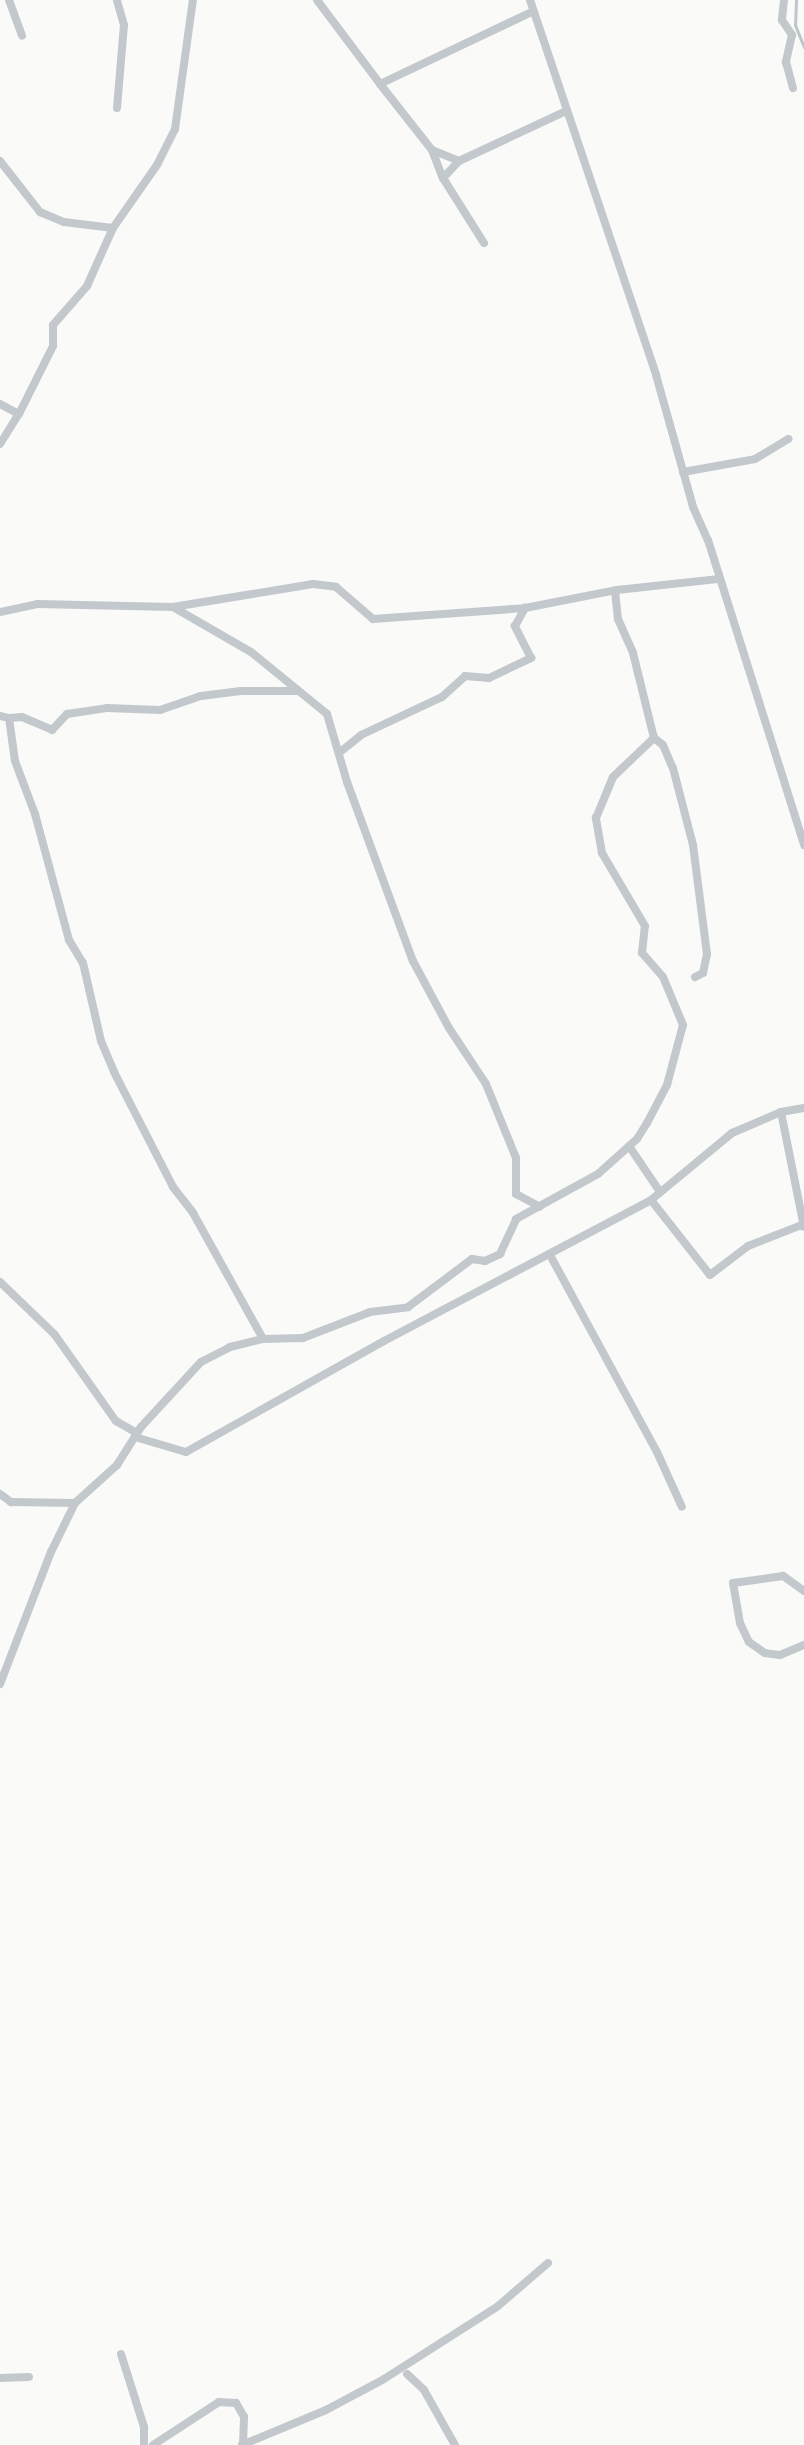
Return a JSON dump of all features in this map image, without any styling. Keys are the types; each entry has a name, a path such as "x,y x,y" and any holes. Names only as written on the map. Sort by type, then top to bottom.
{"street":[{"path":"9,0 22,36"},
{"path":"117,0 124,25 117,108"},
{"path":"0,444 20,414 53,346 53,325 87,286 113,228 157,165 175,129 193,0"},
{"path":"317,0 432,150 443,178 484,243"},
{"path":"530,0 656,375 683,472 804,845"},
{"path":"784,0 782,20 792,35 786,63 793,88"},
{"path":"380,84 534,11"},
{"path":"443,178 459,161 566,111"},
{"path":"432,150 459,161"},
{"path":"0,161 40,212 64,222 113,228"},
{"path":"0,404 20,414"},
{"path":"683,472 755,459 788,439"},
{"path":"0,612 38,604 173,607 313,584 336,587 373,619 525,608 615,591 719,579"},
{"path":"615,591 618,619 633,653 654,738 663,745 673,768 693,845 707,954 703,973 695,977"},
{"path":"173,607 251,652 297,692 327,714 413,961 486,1084 516,1158 516,1194 540,1207"},
{"path":"339,753 361,735 442,697 465,676 489,678 531,658 515,626 525,608"},
{"path":"263,1340 193,1213 173,1187 110,1061 82,963 69,940 35,814 15,761 5,717 22,717 51,730 67,714 107,708 160,710 201,696 241,691 297,692"},
{"path":"0,1684 51,1552 75,1503 117,1465 136,1435 201,1362 230,1347 263,1340 303,1338 370,1312 408,1307 472,1259 485,1261 500,1254 516,1219 576,1190 630,1146 647,1123 667,1086 683,1025 663,977 642,953 645,926 602,853 596,818 613,777 654,738"},
{"path":"0,1282 55,1335 116,1421 136,1435 186,1452 384,1341 651,1200 732,1133 781,1112 804,1108"},
{"path":"651,1200 710,1275 748,1246 804,1225 781,1112"},
{"path":"630,1146 660,1192"},
{"path":"550,1255 657,1452 682,1507"},
{"path":"0,1494 11,1502 75,1503"},
{"path":"804,1591 783,1576 733,1583 740,1623 749,1642 765,1653 780,1655 804,1645"},
{"path":"153,2445 219,2402 236,2403 244,2417 242,2445 326,2410 384,2379 498,2306 548,2263"},
{"path":"121,2354 144,2427 144,2445"},
{"path":"407,2374 424,2390 455,2445"},
{"path":"0,2378 29,2377"}],"waterway":[{"path":"796,0 795,25 804,47"}]}
